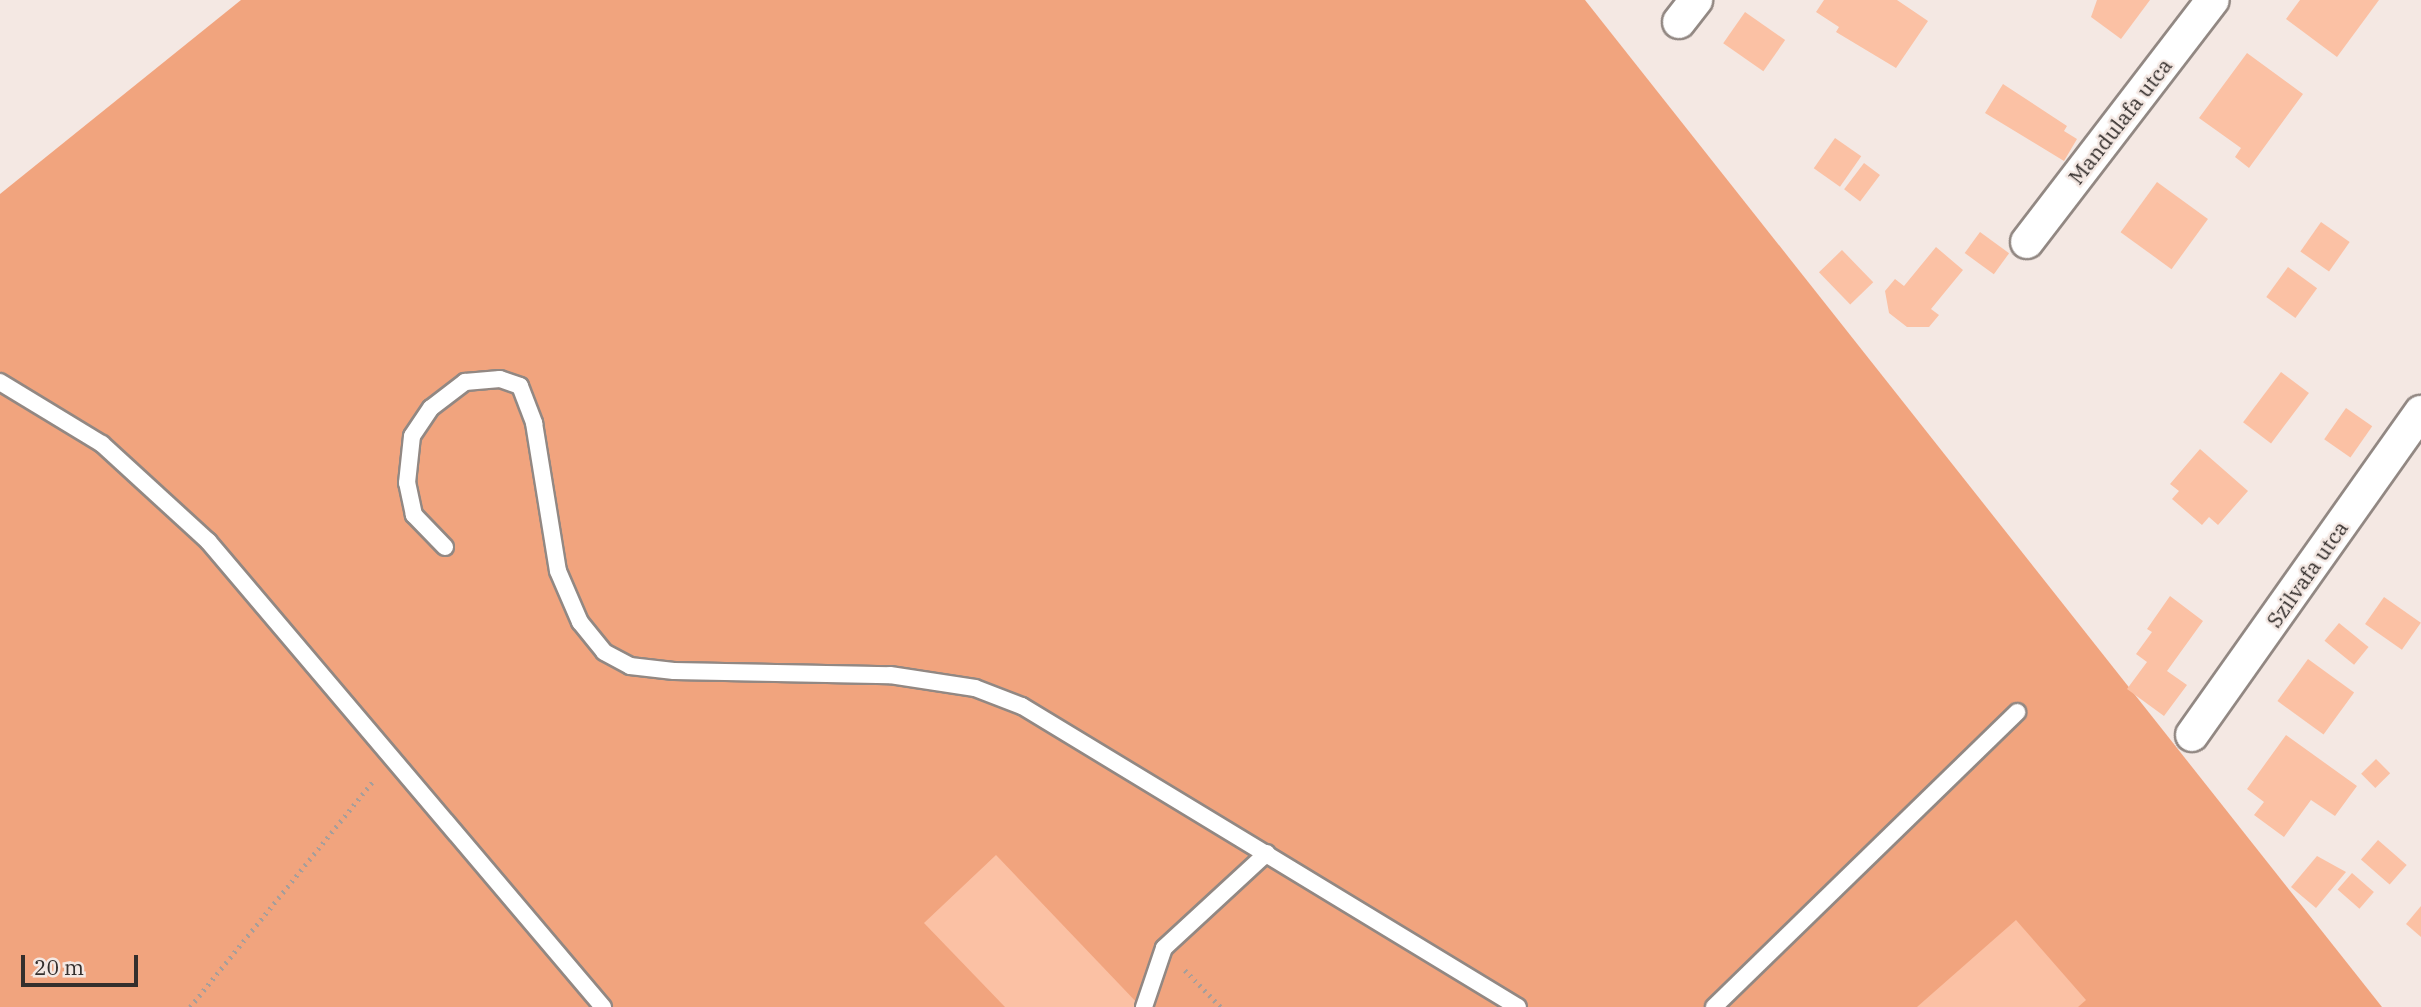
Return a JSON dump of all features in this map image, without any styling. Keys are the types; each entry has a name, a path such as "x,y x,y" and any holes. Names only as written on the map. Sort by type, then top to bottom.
{"street":[{"name":"Mandulafa utca","path":"2026,242 2213,0"},
{"name":"Szilvafa utca","path":"2192,736 2421,412"}],"lane":[{"path":"445,547 414,515 407,483 412,436 431,408 465,382 500,379 520,386 534,423 558,571 580,622 604,652 630,666 674,671 890,676 975,688 1022,706 1518,1007"},
{"path":"0,382 102,444 208,541 603,1007"},
{"path":"1714,1007 2017,712"},
{"path":"1144,1007 1164,948 1267,853"}],"path":[{"path":"190,1007 316,858 391,757"},
{"path":"1164,948 1221,1007"}],"shaded area":[{"path":"241,0 1585,0 2382,1007 0,1007 0,194"}],"building":[{"path":"1824,0 1897,0 1928,21 1896,68 1836,32 1839,27 1816,12"},
{"path":"2097,0 2150,0 2121,39 2091,17"},
{"path":"2300,0 2379,0 2337,57 2286,19"},
{"path":"1745,12 1785,40 1763,71 1723,43"},
{"path":"2247,53 2303,94 2249,168 2235,157 2241,148 2199,118"},
{"path":"2003,84 2067,126 2064,131 2077,139 2064,161 1985,113"},
{"path":"1835,138 1861,156 1840,187 1814,168"},
{"path":"1864,163 1880,175 1860,201 1844,189"},
{"path":"2157,182 2208,219 2172,269 2121,232"},
{"path":"2321,222 2350,242 2329,272 2300,251"},
{"path":"1980,232 2009,253 1994,274 1965,253"},
{"path":"1936,247 1963,270 1931,309 1939,315 1929,327 1907,327 1889,313 1885,291 1895,279 1904,286"},
{"path":"1842,250 1873,282 1850,305 1819,272"},
{"path":"2288,267 2317,288 2295,318 2266,297"},
{"path":"2281,372 2309,393 2271,443 2243,422"},
{"path":"2346,408 2372,426 2350,457 2324,439"},
{"path":"2200,449 2248,491 2218,525 2209,517 2202,525 2172,499 2179,491 2170,484"},
{"path":"2170,596 2203,621 2167,671 2187,685 2164,716 2127,689 2147,662 2136,654 2152,632 2147,629"},
{"path":"2384,597 2421,623 2402,650 2365,624"},
{"path":"2339,623 2369,647 2354,665 2325,641"},
{"path":"2308,659 2354,693 2324,735 2277,701"},
{"path":"2286,735 2357,786 2335,816 2311,800 2284,837 2254,815 2264,802 2247,789"},
{"path":"2376,759 2390,773 2375,788 2361,774"},
{"path":"2378,840 2407,865 2390,885 2361,860"},
{"path":"996,855 1141,1007 1005,1007 924,923"},
{"path":"2317,856 2346,872 2316,908 2291,887"},
{"path":"2352,873 2374,892 2359,909 2338,890"},
{"path":"2421,906 2421,937 2406,924"},
{"path":"2016,920 2086,1000 2078,1007 1917,1007"}]}
